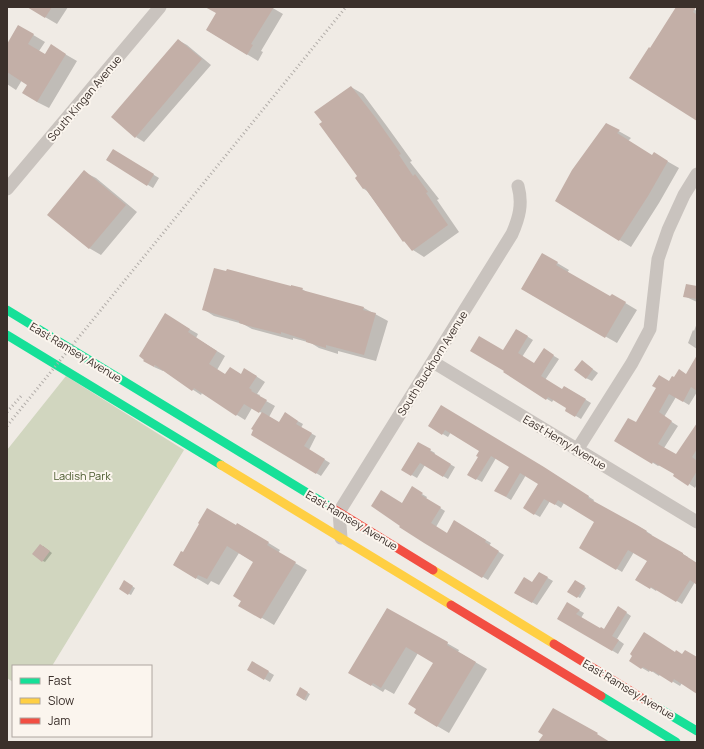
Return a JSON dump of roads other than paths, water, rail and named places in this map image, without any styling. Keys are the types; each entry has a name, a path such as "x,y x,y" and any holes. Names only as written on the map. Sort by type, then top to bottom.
{"street":[{"name":"South Kingan Avenue","path":"7,189 160,7"},
{"path":"577,450 632,363 650,329 658,259 668,230 684,195 697,174"},
{"name":"South Buckhorn Avenue","path":"339,512 512,234 518,219 521,196 518,186"},
{"name":"East Ramsey Avenue","path":"7,310 697,731"},
{"name":"East Ramsey Avenue","path":"7,335 676,742"},
{"name":"East Henry Avenue","path":"433,362 697,522"},
{"path":"339,512 341,538"}],"railway":[{"path":"7,426 346,7"},
{"path":"7,412 23,394"}],"park label":[{"name":"Ladish Park","path":"82,475"}]}
